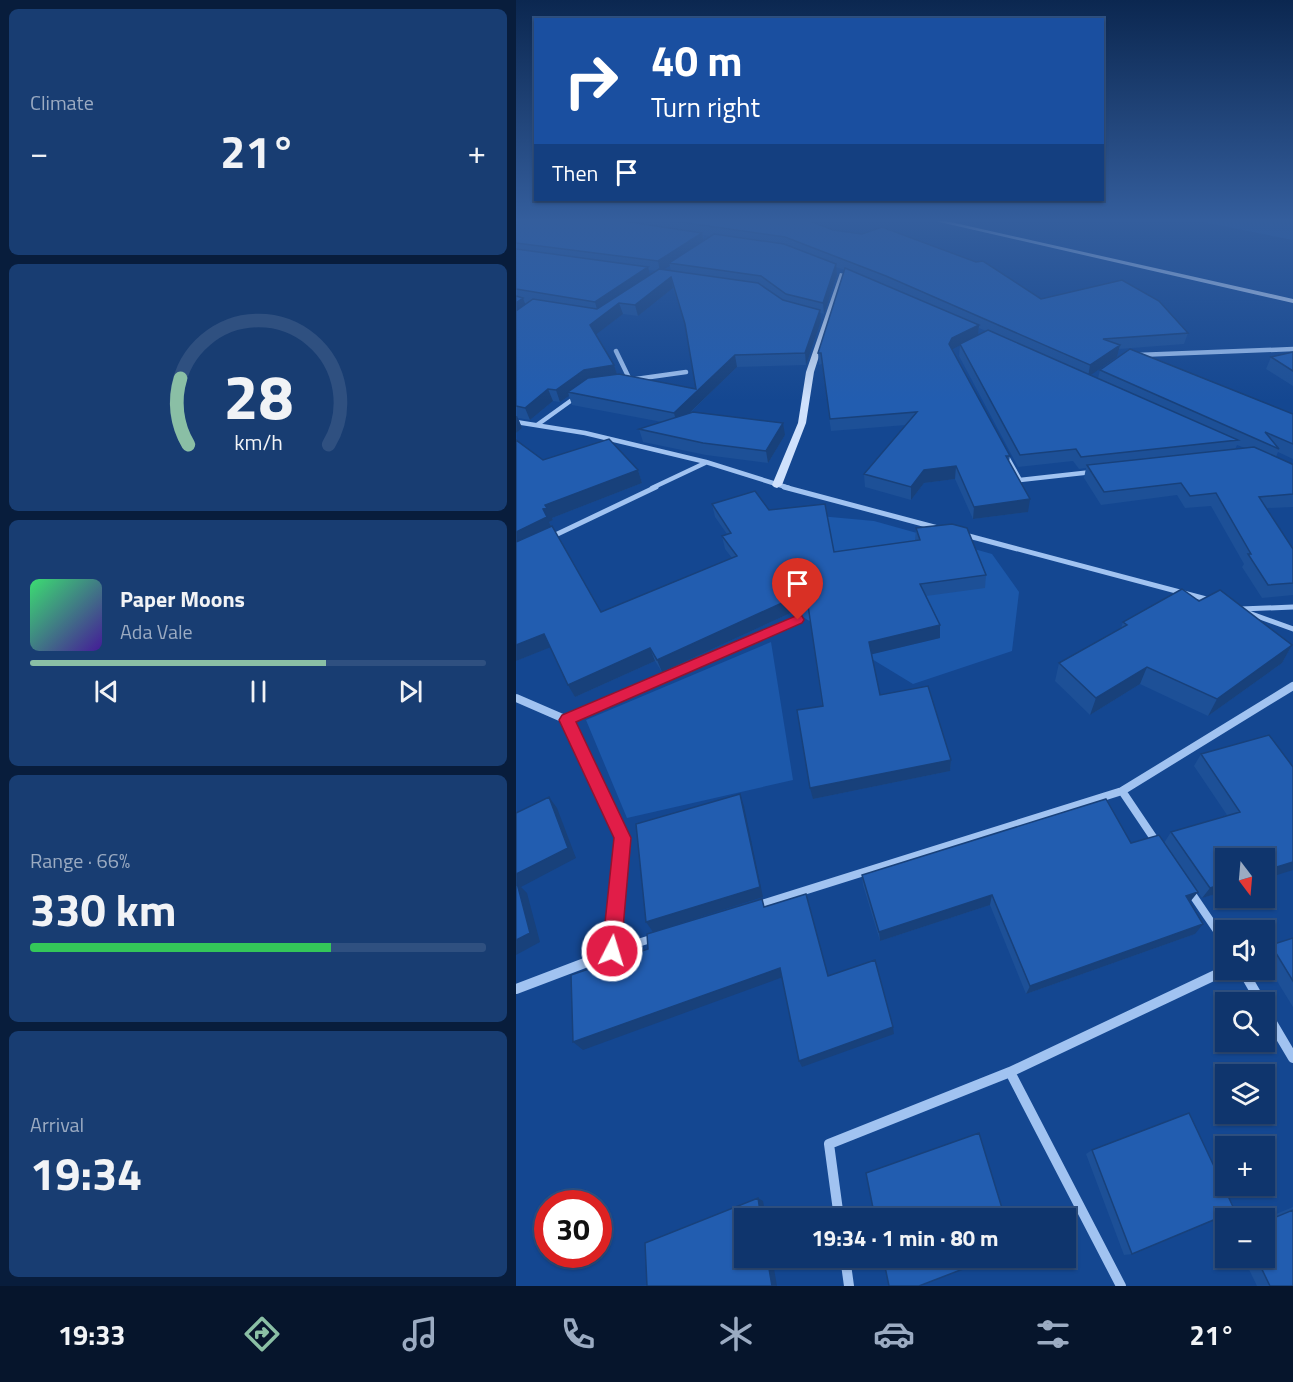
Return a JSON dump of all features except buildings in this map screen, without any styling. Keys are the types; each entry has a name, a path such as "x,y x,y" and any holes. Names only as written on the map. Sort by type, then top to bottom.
{"street":[{"path":"777,486 802,423 810,372 840,281"},
{"path":"1204,281 1293,301"},
{"path":"817,316 828,319"},
{"path":"1128,355 1293,349"},
{"path":"616,351 630,380"},
{"path":"620,382 686,372"},
{"path":"537,425 581,393"},
{"path":"516,422 585,434 706,462 777,486 948,531"},
{"path":"1002,449 1020,480 1100,471"},
{"path":"537,543 706,462"},
{"path":"959,534 1220,603"},
{"path":"1293,608 1237,609 1293,629"},
{"path":"567,720 798,620"},
{"path":"748,908 1122,791 1293,686"},
{"path":"516,698 567,720 622,838 612,951"},
{"path":"1122,791 1161,849"},
{"path":"1187,887 1215,928"},
{"path":"516,989 612,951 668,933"},
{"path":"839,1208 829,1144 1010,1072 1215,975"},
{"path":"1275,1027 1293,1058"},
{"path":"1010,1072 1121,1286"},
{"path":"847,1268 849,1286"}],"shaded area":[{"path":"776,512 874,521 992,554 1019,592 1012,651 913,684 770,597"},
{"path":"771,642 793,780 627,818 586,720"}],"route":[{"path":"612,951 622,838 567,720 798,620"}]}
